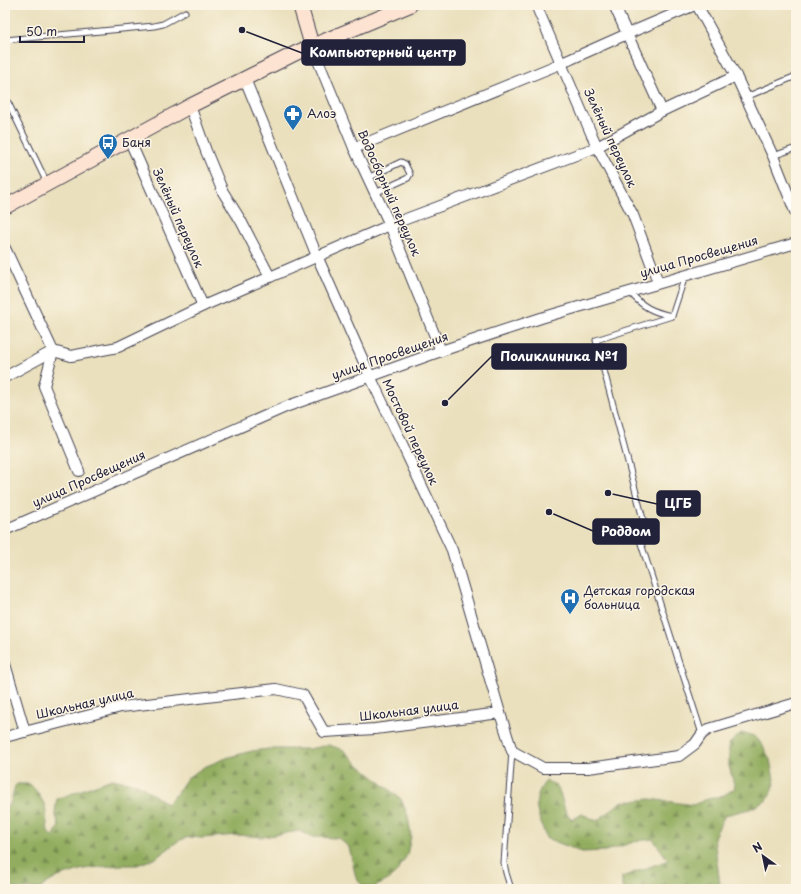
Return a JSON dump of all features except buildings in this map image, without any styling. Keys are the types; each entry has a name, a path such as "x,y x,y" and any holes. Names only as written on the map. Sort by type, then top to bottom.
{"main road":[{"path":"300,5 312,46"},
{"path":"5,207 190,106 312,46 410,5"}],"street":[{"name":"Зелёный переулок","path":"536,5 598,146 633,215 658,282"},
{"path":"614,5 662,111"},
{"path":"354,148 562,63 696,5 736,76 773,156 796,214"},
{"name":"Водосборный переулок","path":"312,46 354,148 390,225 441,351"},
{"path":"5,377 53,351 71,356 118,347 203,306 390,225 598,146 662,111 736,76"},
{"name":"Мостовой переулок","path":"246,79 317,256 370,376 452,550 500,713"},
{"path":"190,106 223,192 242,221 270,277"},
{"name":"Зелёный переулок","path":"129,139 203,306"},
{"name":"улица Просвещения","path":"5,530 288,406 370,376 541,318 658,282 685,276 796,243"},
{"path":"5,248 53,351 44,386 79,471"},
{"path":"5,664 26,732"},
{"name":"Школьная улица","path":"5,737 122,707 276,689 303,695 324,732 375,729 500,713"},
{"path":"500,713 512,751 543,768 588,768 679,756 695,744 702,734 709,729 796,703"}],"lane":[{"path":"5,40 154,26 163,24 185,12"},
{"path":"746,97 796,76"},
{"path":"5,96 48,184"},
{"path":"773,156 796,148"},
{"path":"368,178 401,162 405,164 410,176 375,193"},
{"path":"672,316 685,276"},
{"path":"629,291 638,302 658,313 672,316"},
{"path":"672,316 596,340 644,523 637,531 702,734"},
{"path":"511,889 504,863 512,751"}],"green space":[{"path":"741,733 755,736 763,746 770,760 775,784 767,800 750,809 725,815 714,837 720,885 715,889 622,888 622,877 668,860 653,839 637,841 605,851 582,852 546,838 538,815 537,802 541,788 546,781 558,788 566,812 572,820 582,814 597,821 621,802 650,799 693,805 724,795 735,788 729,766 729,744"},
{"path":"329,745 344,750 360,766 401,799 408,816 411,836 407,855 397,872 390,879 372,888 363,886 356,878 349,847 338,838 313,837 299,831 262,837 237,835 202,838 189,837 178,841 156,858 137,865 119,865 83,869 58,877 44,885 41,889 12,889 5,882 5,807 10,804 15,786 17,784 30,784 37,792 45,805 48,832 53,837 59,826 55,812 57,799 112,779 138,784 167,804 177,793 187,778 204,767 229,757 252,751 268,749 308,749"}],"place":[{"name":"Компьютерный центр","path":"242,30"},
{"name":"Алоэ","path":"293,131"},
{"name":"Баня","path":"108,160"},
{"name":"Поликлиника №1","path":"445,403"},
{"name":"ЦГБ","path":"608,493"},
{"name":"Роддом","path":"549,512"},
{"name":"Детская городская больница","path":"570,615"}]}
